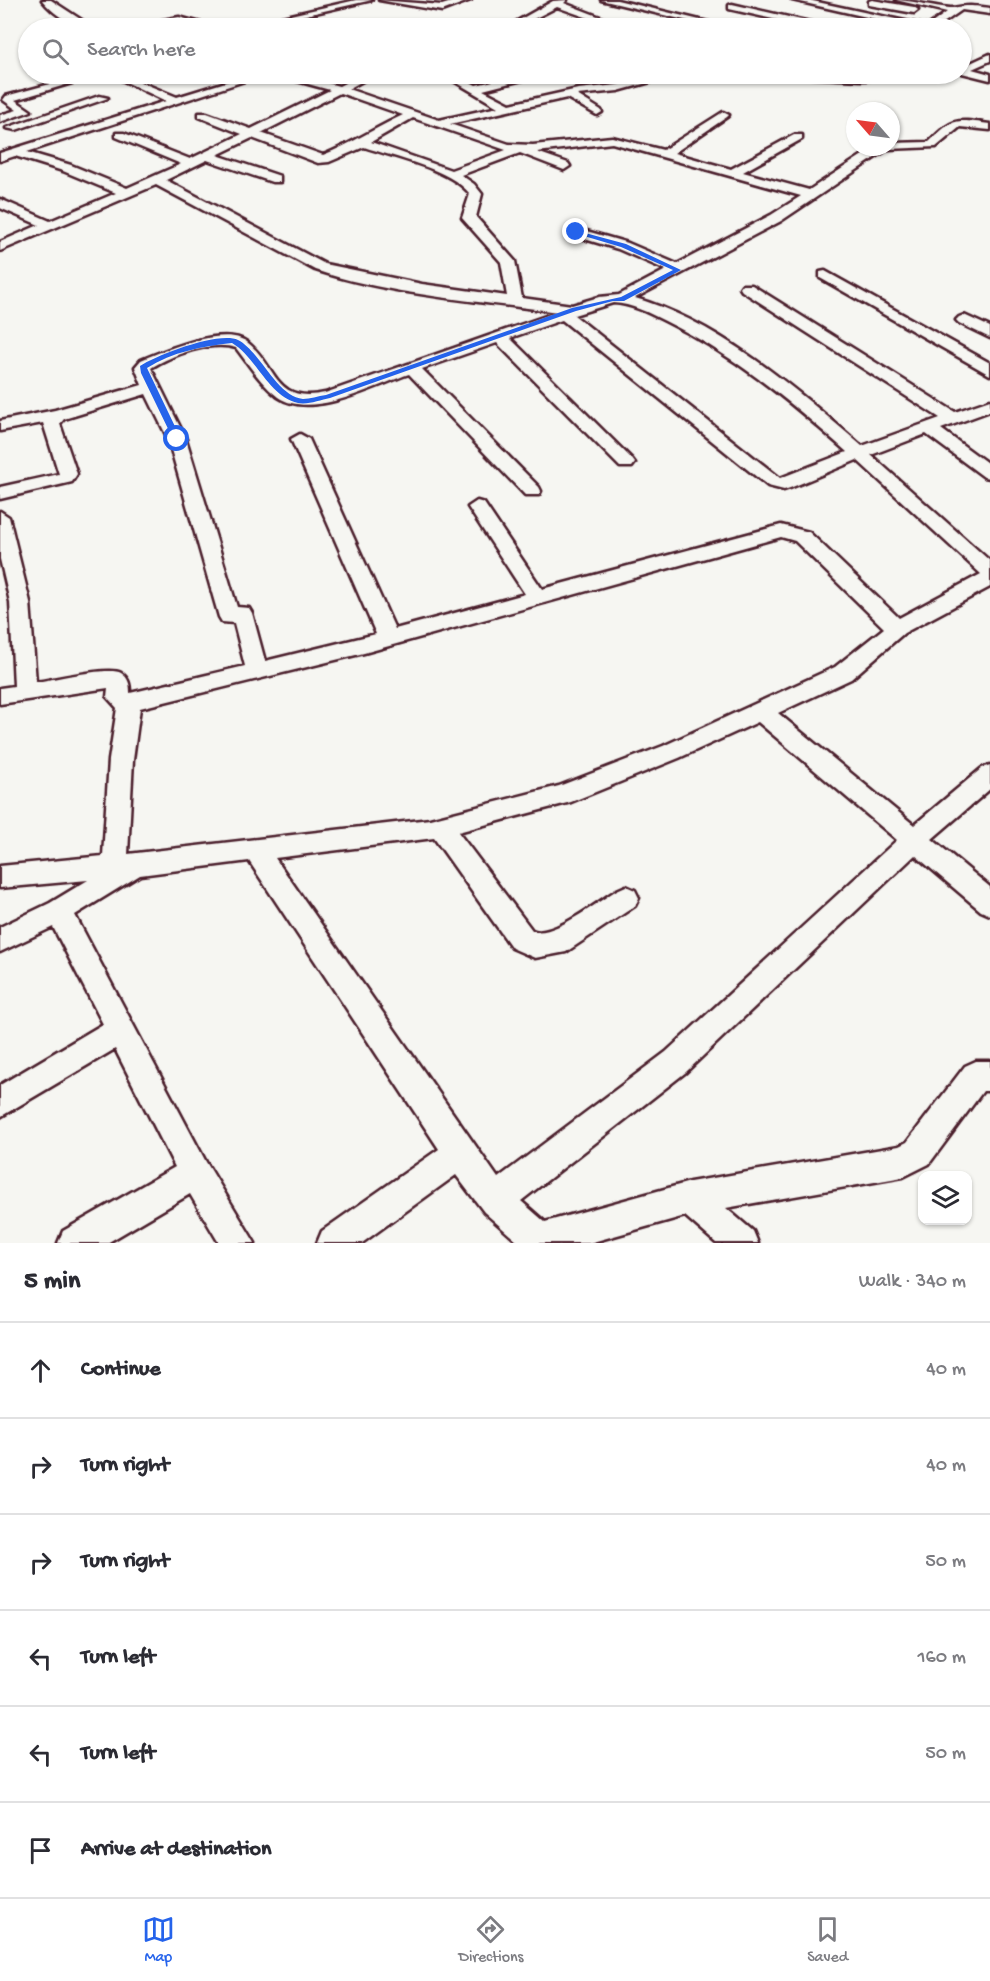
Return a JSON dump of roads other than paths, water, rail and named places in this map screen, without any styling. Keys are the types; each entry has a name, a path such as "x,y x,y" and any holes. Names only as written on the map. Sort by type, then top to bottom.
{"street":[{"path":"46,0 55,9 71,18"},
{"path":"293,18 368,0"},
{"path":"383,0 444,8 467,0"},
{"path":"605,0 686,18"},
{"path":"693,18 752,0"},
{"path":"796,0 879,18"},
{"path":"898,0 955,12"},
{"path":"529,18 560,1 600,18"},
{"path":"866,2 914,10"},
{"path":"732,7 780,18"},
{"path":"946,18 963,7 990,11"},
{"path":"972,55 990,57 972,65"},
{"path":"972,73 990,77"},
{"path":"4,100 61,84"},
{"path":"140,84 178,99 251,134 318,159 325,159 363,143 373,134 413,114"},
{"path":"0,157 228,84"},
{"path":"320,84 520,149 564,166"},
{"path":"0,247 157,180 349,84"},
{"path":"465,84 507,107"},
{"path":"474,89 494,84"},
{"path":"439,123 568,94 632,84"},
{"path":"568,94 597,112"},
{"path":"0,132 103,98"},
{"path":"0,119 26,111 4,100"},
{"path":"667,153 723,115"},
{"path":"900,146 932,145 958,123 990,128"},
{"path":"120,135 191,164"},
{"path":"735,172 798,137"},
{"path":"450,175 520,149 606,140 667,153 813,195"},
{"path":"363,143 450,175 464,181 476,191 469,218 508,261 516,302"},
{"path":"15,152 67,168 128,193"},
{"path":"207,156 276,179"},
{"path":"622,299 776,218 871,156"},
{"path":"157,180 327,270 569,312 774,482 784,483 990,405"},
{"path":"0,203 51,226"},
{"path":"576,232 623,246 678,270"},
{"path":"825,275 990,370"},
{"path":"747,288 954,418"},
{"path":"257,670 236,615 177,439 143,367 147,363 207,343 226,340 241,345 278,387 297,400 328,396 569,312 612,299 622,299 680,321 716,342 803,405 990,572"},
{"path":"964,320 990,333"},
{"path":"499,336 626,463"},
{"path":"412,368 532,491"},
{"path":"0,426 58,415 152,387"},
{"path":"0,493 66,478 68,474 51,424 58,415"},
{"path":"928,428 990,474"},
{"path":"300,440 388,638"},
{"path":"477,507 537,597"},
{"path":"0,517 20,602 26,693"},
{"path":"0,696 113,679 119,685 118,698 129,702 388,638 781,531 802,536 897,628"},
{"path":"0,877 126,865 439,826 562,795 671,752 843,673 897,628 990,578"},
{"path":"126,865 121,760 129,702"},
{"path":"762,712 990,903"},
{"path":"495,1201 676,1062 914,840 990,775"},
{"path":"439,826 522,939 535,946 556,942 626,898"},
{"path":"255,850 460,1153 495,1201 539,1241 690,1198 903,1161 918,1154 976,1077 990,1076"},
{"path":"0,940 59,911 126,865"},
{"path":"59,911 195,1173 238,1243"},
{"path":"0,1102 122,1029"},
{"path":"334,1243 460,1153"},
{"path":"75,1243 195,1173"},
{"path":"690,1198 741,1243"}]}
